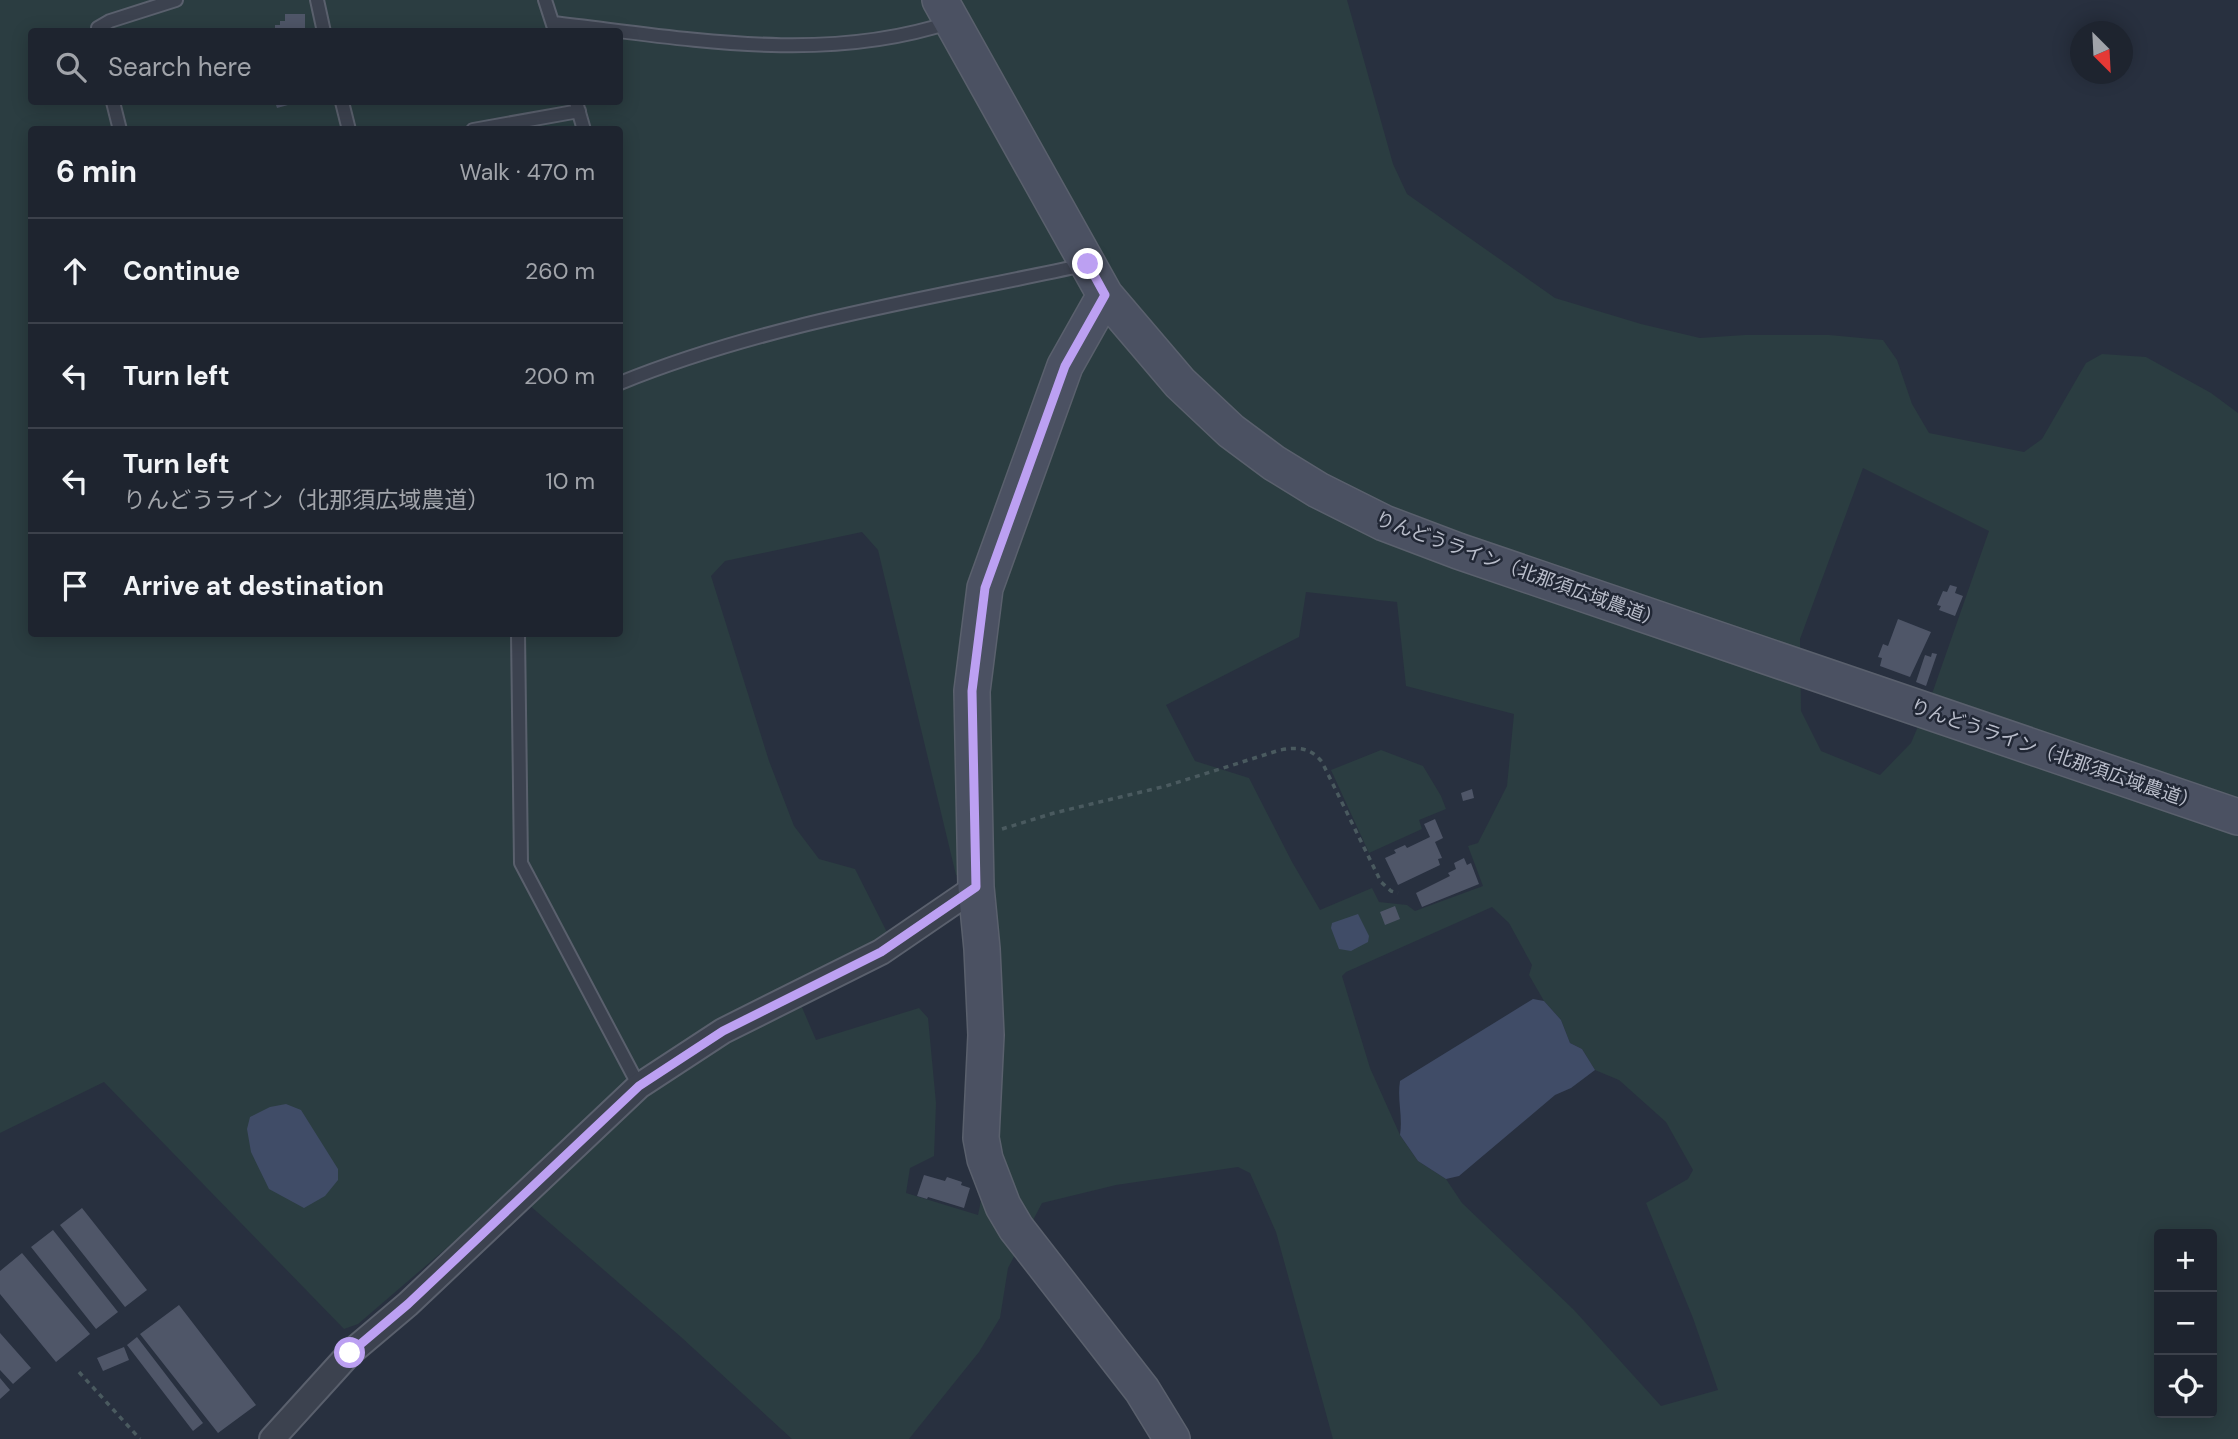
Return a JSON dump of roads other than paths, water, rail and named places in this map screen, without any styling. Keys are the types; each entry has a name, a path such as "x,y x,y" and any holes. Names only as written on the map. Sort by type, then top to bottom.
{"street":[{"name":"りんどうライン（北那須広域農道）","path":"946,11 1105,295 1180,383 1231,430 1274,463 1318,490 1384,523 1458,551 2238,817"},
{"path":"1105,295 1065,366 985,588 972,691 976,887 986,1035 981,1138 985,1159 1003,1206 1016,1228 1142,1390 1172,1439"},
{"path":"272,1439 350,1353 408,1304 639,1086 723,1031 881,952 976,887"}],"lane":[{"path":"98,28 110,21 176,0"},
{"path":"317,0 323,28"},
{"path":"545,0 554,27"},
{"path":"623,33 750,45 863,43 916,34 946,11"},
{"path":"114,105 119,126"},
{"path":"343,105 348,126"},
{"path":"490,126 578,106 583,126"},
{"path":"623,382 694,355 749,339 886,305 1088,264"},
{"path":"518,637 521,863 639,1086"}],"water":[{"path":"1358,914 1369,936 1368,942 1351,951 1339,949 1331,928 1332,923"},
{"path":"1533,999 1544,1001 1561,1020 1570,1043 1582,1049 1595,1070 1571,1088 1555,1095 1459,1176 1446,1179 1418,1161 1400,1135 1400,1081"},
{"path":"286,1104 301,1110 338,1169 338,1180 325,1196 304,1208 269,1189 251,1152 247,1129 250,1117 270,1107"}]}
